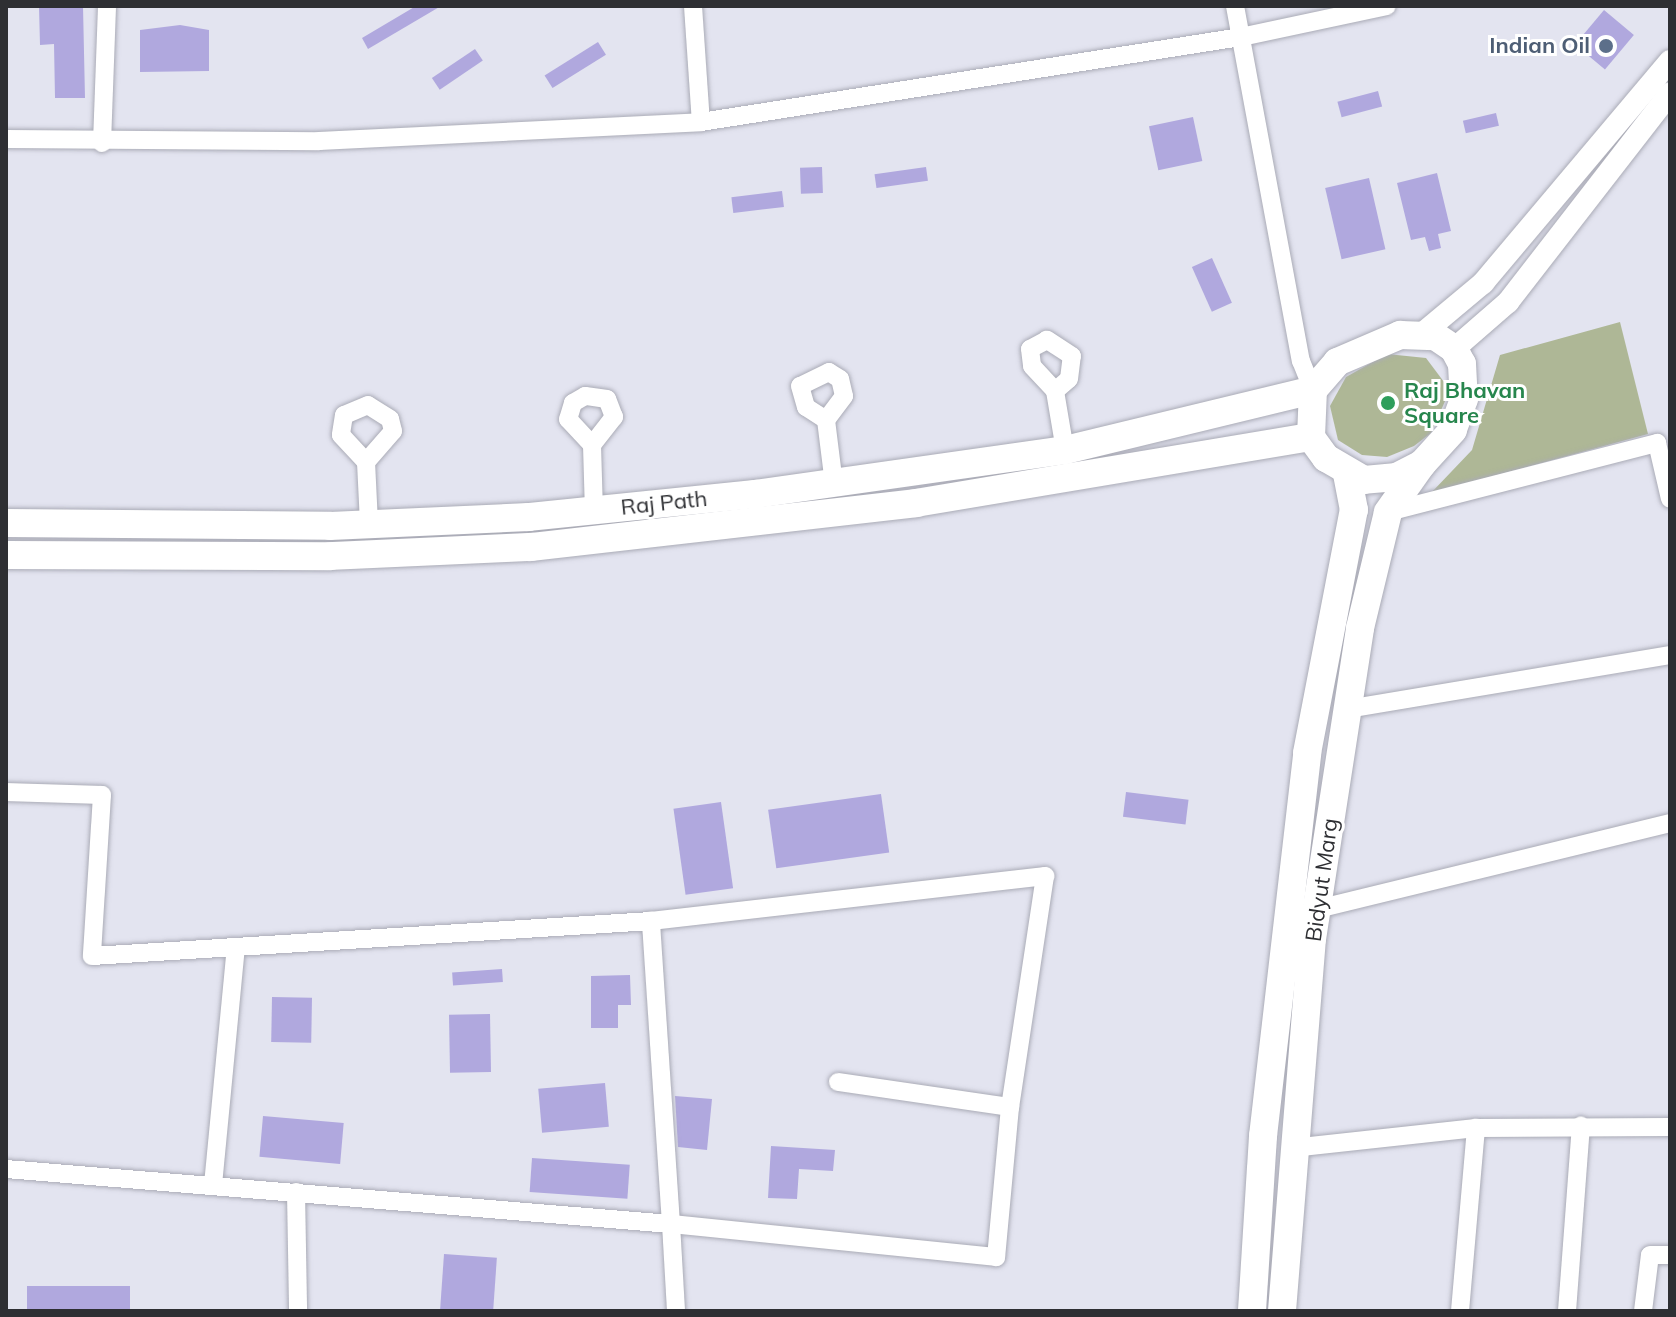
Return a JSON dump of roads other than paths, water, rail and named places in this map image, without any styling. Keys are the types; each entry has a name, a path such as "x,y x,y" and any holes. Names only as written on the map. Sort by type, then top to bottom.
{"main road":[{"path":"1422,334 1454,349 1462,364 1464,399 1453,430 1422,464 1397,477 1364,480 1347,474 1311,437 1313,390 1337,362 1400,335 1422,334"},
{"name":"Raj Path","path":"6,523 369,524 594,511 834,484 1065,450 1313,390"},
{"name":"Raj Path","path":"6,555 331,556 531,547 916,503 1311,437"},
{"name":"Bidyut Marg","path":"1282,1311 1292,1148 1317,909 1348,709 1374,556 1388,512 1422,464"},
{"name":"Bidyut Marg","path":"1252,1311 1263,1136 1307,753 1354,510 1347,474"}],"street":[{"path":"102,143 107,6"},
{"path":"693,6 701,122"},
{"path":"1235,6 1301,361 1313,390"},
{"path":"6,139 102,143 319,141 701,122 1241,37 1387,6"},
{"path":"1422,334 1483,283 1670,61"},
{"path":"1454,349 1508,302 1670,93"},
{"path":"1301,361 1337,362"},
{"path":"1055,391 1065,450"},
{"path":"826,420 834,484"},
{"path":"1388,512 1657,443 1670,499"},
{"path":"592,445 594,511"},
{"path":"366,462 369,524"},
{"path":"1348,709 1670,655"},
{"path":"6,792 102,795 92,956 651,921 1045,876 1010,1107 996,1257 671,1224 6,1169"},
{"path":"1317,909 1670,823"},
{"path":"651,921 676,1311"},
{"path":"213,1185 236,948"},
{"path":"838,1082 1010,1107"},
{"path":"1567,1311 1581,1126"},
{"path":"1292,1148 1476,1128 1670,1127"},
{"path":"1460,1311 1476,1128"},
{"path":"296,1192 298,1311"},
{"path":"1643,1311 1650,1255 1670,1255"}],"place":[{"name":"Indian Oil","path":"1606,46"},
{"name":"Raj Bhavan Square","path":"1388,403"}]}
